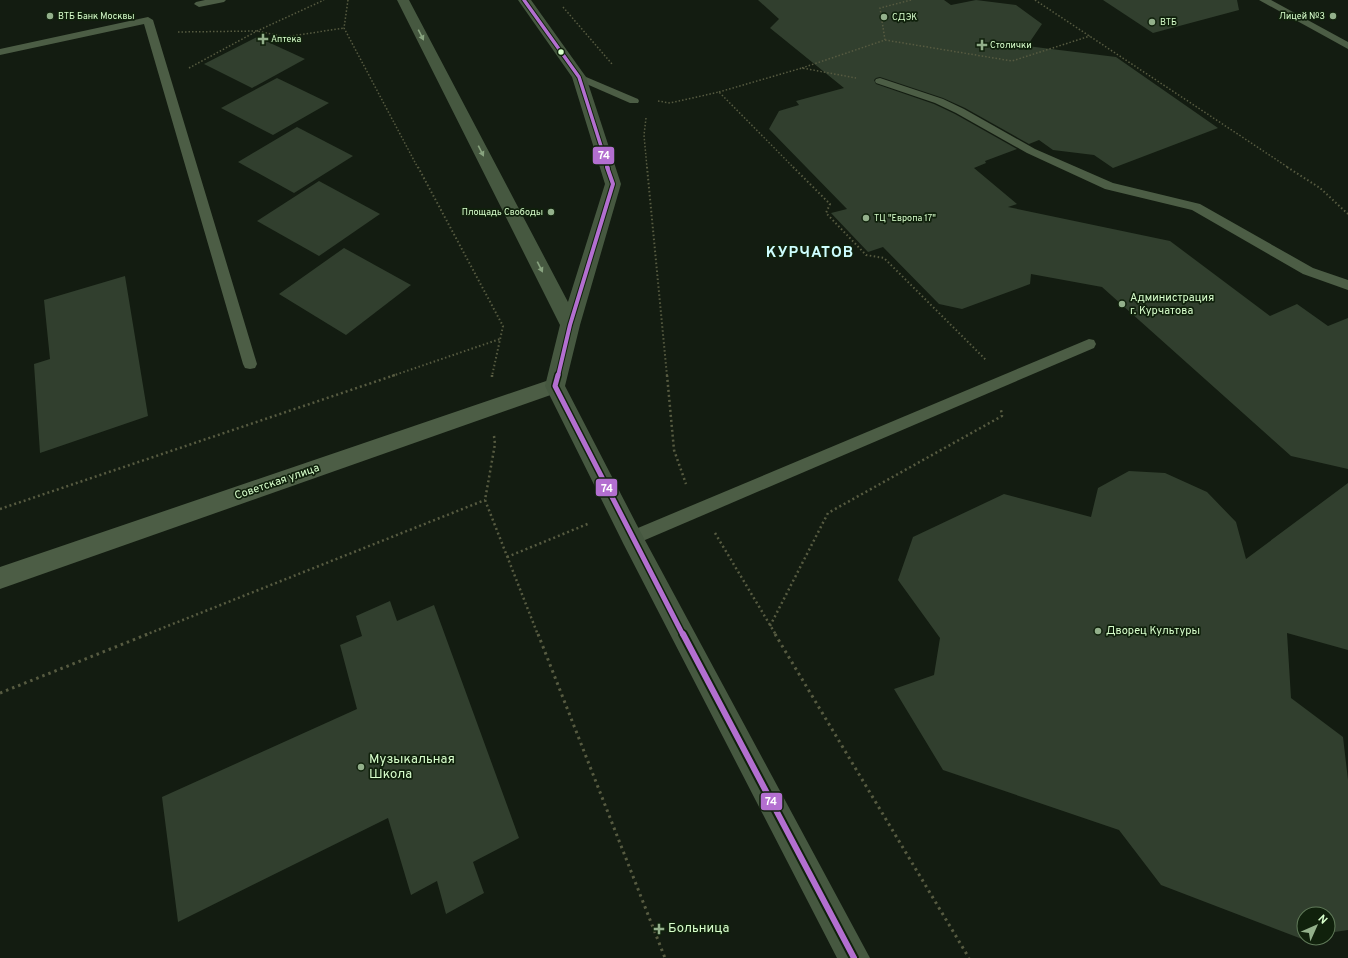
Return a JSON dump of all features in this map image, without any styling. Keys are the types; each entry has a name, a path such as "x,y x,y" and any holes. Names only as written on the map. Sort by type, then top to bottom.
{"main road":[{"path":"404,0 570,325"},
{"path":"524,0 579,77 613,184 570,325 555,386 632,538 854,958"}],"street":[{"name":"Советская улица","path":"0,578 555,386"}],"lane":[{"path":"199,4 221,0"},
{"path":"1264,0 1348,46"},
{"path":"0,52 148,20 250,364"},
{"path":"579,77 634,101"},
{"path":"880,82 939,101 960,111 1031,151 1109,186 1196,207 1308,271 1348,285"},
{"path":"632,538 1089,344"}],"path":[{"path":"167,85 197,63 257,31 324,0"},
{"path":"348,0 344,28 503,326 490,384 495,444 484,500 665,958"},
{"path":"885,40 880,8 911,0"},
{"path":"1035,0 1320,188 1348,214"},
{"path":"563,6 616,70"},
{"path":"152,32 257,31 285,36 344,28"},
{"path":"655,100 670,102 719,92 802,68 885,40 1012,61 1090,36"},
{"path":"802,68 880,82"},
{"path":"719,92 830,204 826,213 866,255 884,258 993,367 1002,416 828,512 770,626 969,958"},
{"path":"647,114 644,135 674,450 686,484"},
{"path":"0,509 500,339"},
{"path":"0,692 484,500"}],"building":[{"path":"758,0 944,0 951,5 976,0 1016,5 1042,24 1027,46 1116,57 1218,128 1113,168 1094,155 1053,150 1039,140 1029,144 965,108 943,98 880,77 874,80 876,84 934,104 955,114 1017,149 985,161 986,163 974,168 1017,204 1008,207 1170,241 1270,316 1297,304 1328,326 1348,318 1348,469 1291,456 1102,287 1031,274 1030,284 962,309 939,304 883,247 868,252 831,213 847,209 769,129 779,111 799,105 796,101 844,88 770,28 779,19"},
{"path":"1103,0 1237,0 1239,10 1153,33"},
{"path":"257,37 305,59 252,88 204,64"},
{"path":"277,78 329,103 273,135 221,108"},
{"path":"297,127 353,156 294,193 238,162"},
{"path":"319,181 380,214 319,256 257,221"},
{"path":"344,248 411,285 346,335 279,294"},
{"path":"125,276 148,416 40,453 34,364 50,359 44,300"},
{"path":"1129,471 1165,473 1207,492 1236,522 1246,559 1348,483 1348,650 1287,633 1291,698 1343,737 1348,780 1348,930 1336,932 1336,906 1296,906 1296,937 1161,885 1119,830 943,770 894,689 934,675 940,638 898,580 913,537 1004,494 1091,517 1098,488"},
{"name":"Музыкальная Школа","path":"390,601 397,621 434,605 519,838 473,862 484,893 446,914 437,881 411,895 388,818 178,922 162,797 357,709 340,645 362,636 356,616"}],"transit line":[{"name":"74","path":"524,0 579,77 613,184 570,325 555,386 632,538 854,958"}],"place":[{"name":"ВТБ Банк Москвы","path":"50,16"},
{"name":"Лицей №3","path":"1333,16"},
{"name":"СДЭК","path":"884,17"},
{"name":"ВТБ","path":"1152,22"},
{"name":"Аптека","path":"263,39"},
{"name":"Столички","path":"982,45"},
{"name":"Площадь Свободы","path":"551,212"},
{"name":"ТЦ \"Европа 17\"","path":"866,218"},
{"name":"Администрация г. Курчатова","path":"1122,304"},
{"name":"Дворец Культуры","path":"1098,631"},
{"name":"Музыкальная Школа","path":"361,767"},
{"name":"Больница","path":"659,929"}],"district":[{"name":"КУРЧАТОВ","path":"810,253"}]}
